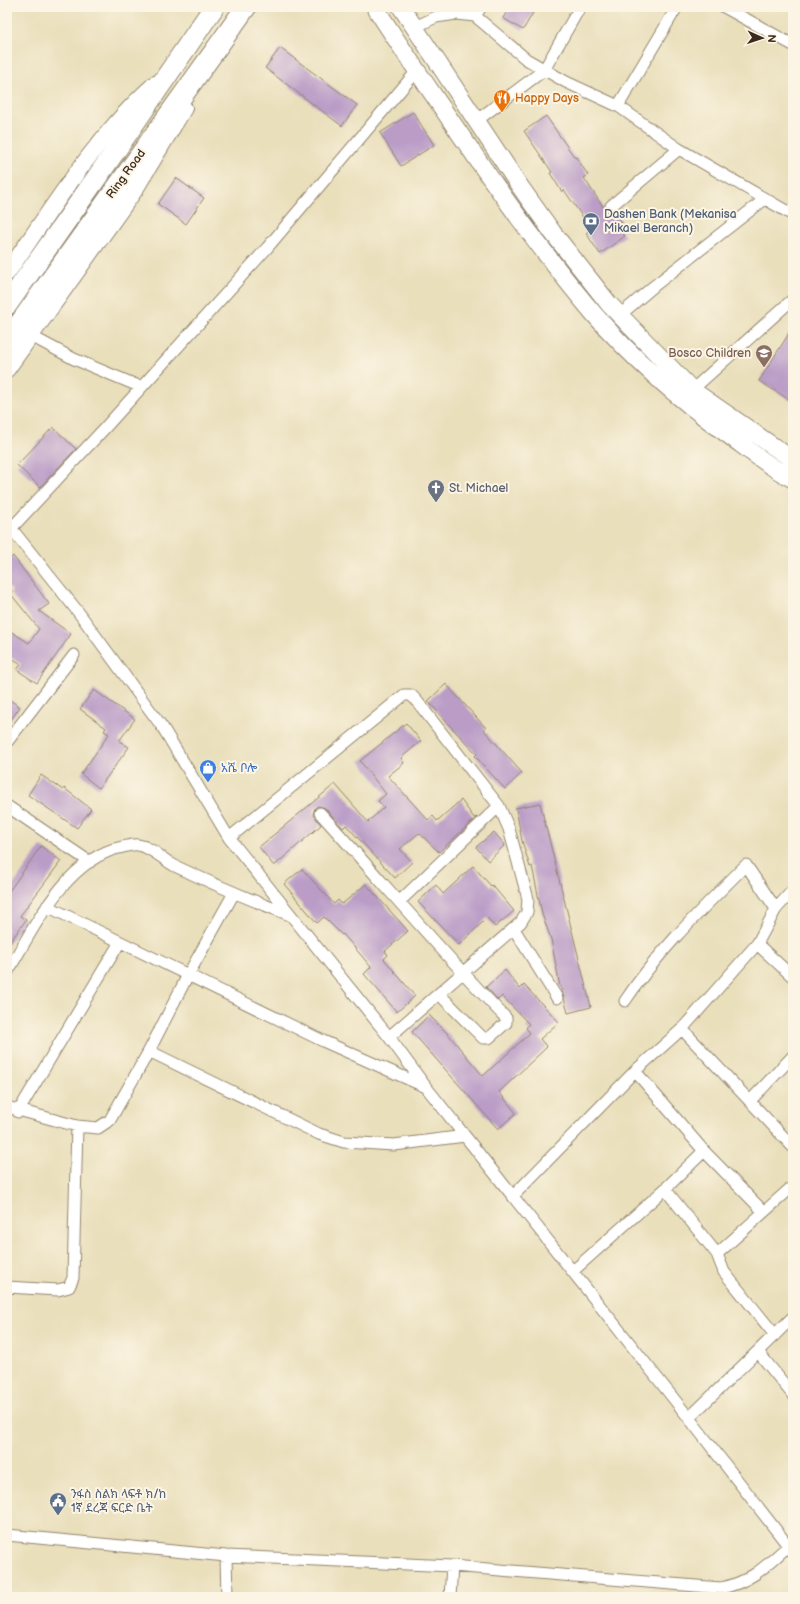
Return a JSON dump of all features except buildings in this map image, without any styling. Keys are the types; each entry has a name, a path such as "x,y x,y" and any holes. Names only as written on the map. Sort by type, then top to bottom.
{"highway":[{"name":"Ring Road","path":"7,305 114,154 214,7"},
{"name":"Ring Road","path":"7,341 246,7"}],"main road":[{"path":"375,7 416,72 544,252 595,315 646,368 704,418 775,470 793,479"},
{"path":"401,7 476,122 553,233 609,304 692,390 793,460"},
{"path":"646,368 658,354"}],"street":[{"path":"476,122 544,70 580,7"},
{"path":"618,106 677,7"},
{"path":"724,7 793,45"},
{"path":"415,27 436,17 478,12 526,59 544,70 618,106 679,149 793,215"},
{"path":"7,369 134,191 190,98 200,72"},
{"path":"7,1534 226,1556 452,1566 724,1593 754,1576 791,1549 426,1087 389,1037 229,838 163,728 78,613 8,528 141,387 266,248 416,72"},
{"path":"7,273 98,146 134,103 166,76"},
{"path":"611,206 679,149"},
{"path":"620,315 654,286 765,199"},
{"path":"692,390 793,299"},
{"path":"31,336 74,359 141,387"},
{"path":"7,742 74,655"},
{"path":"229,838 404,695 411,695 416,700 498,806 509,829 528,899 527,912 521,922 514,929 389,1037"},
{"path":"7,806 90,862"},
{"path":"400,901 498,806"},
{"path":"320,813 400,901 463,974 506,1018 506,1023 489,1038 483,1038 439,994"},
{"path":"7,973 47,906 73,875 111,849 138,845 152,850 173,864 234,893 292,916"},
{"path":"625,1001 637,982 675,936 746,865 776,909"},
{"path":"513,1196 635,1071 682,1029 757,944 776,909 793,890"},
{"path":"7,1108 77,1126 98,1128 110,1120 150,1051 188,975 234,893"},
{"path":"47,906 323,1041 426,1087"},
{"path":"514,929 557,998"},
{"path":"18,1112 120,942"},
{"path":"757,944 793,977"},
{"path":"682,1029 793,1147"},
{"path":"150,1051 320,1134 344,1142 394,1145 465,1136"},
{"path":"750,1101 793,1056"},
{"path":"635,1071 704,1151 763,1211"},
{"path":"7,1287 58,1290 69,1287 74,1278 77,1126"},
{"path":"572,1271 665,1189 704,1151"},
{"path":"717,1254 763,1211 793,1186"},
{"path":"665,1189 717,1254 724,1272 775,1335"},
{"path":"689,1418 758,1353 793,1317"},
{"path":"758,1353 793,1395"},
{"path":"226,1556 227,1597"},
{"path":"450,1597 452,1566"}],"place":[{"name":"Happy Days","path":"502,113"},
{"name":"Dashen Bank (Mekanisa Mikael Beranch)","path":"591,236"},
{"name":"Bosco Children","path":"764,368"},
{"name":"St. Michael","path":"436,503"},
{"name":"አሼ ቦሎ","path":"208,783"},
{"name":"ንፋስ ስልክ ላፍቶ ክ/ከ 1ኛ ደረጃ ፍርድ ቤት","path":"58,1516"}]}
